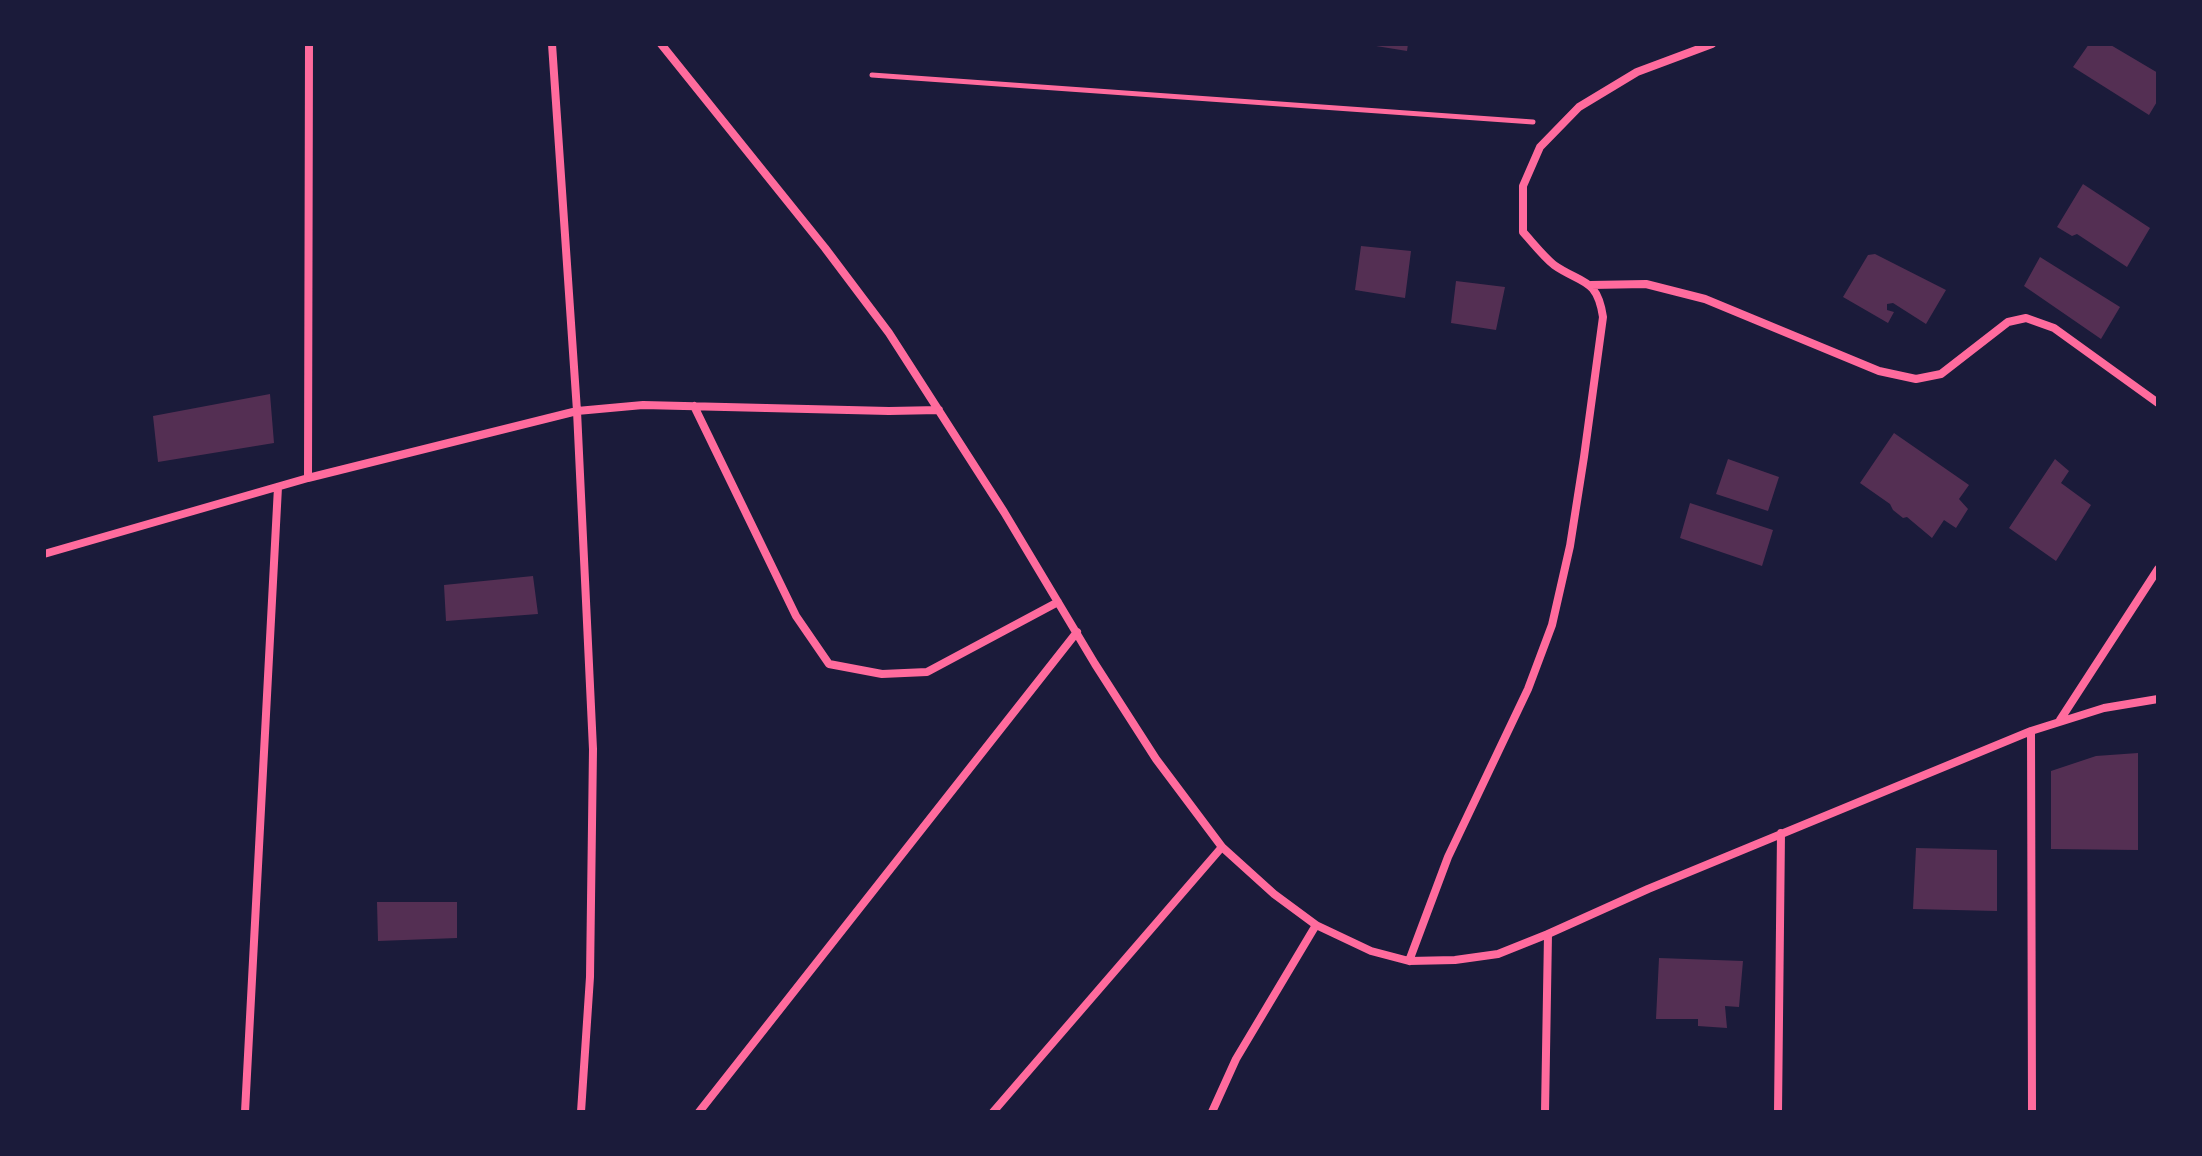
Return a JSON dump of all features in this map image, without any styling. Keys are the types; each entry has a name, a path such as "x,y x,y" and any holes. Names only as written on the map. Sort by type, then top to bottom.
{"street":[{"path":"308,478 309,44"},
{"path":"552,44 577,411 593,749 590,977 581,1112"},
{"path":"661,44 825,248 889,333 1156,759 1222,847 1274,894 1316,925 1371,951 1409,961 1455,960 1498,954 2031,731 2104,708 2158,699"},
{"path":"1409,961 1448,857 1528,689 1552,625 1572,531 1603,317 1601,301 1591,285 1553,264 1523,232 1523,186 1540,147 1579,107 1637,72 1712,44"},
{"path":"1591,285 1646,284 1705,299 1879,371 1916,379 1941,374 2008,322 2026,318 2054,328 2158,403"},
{"path":"44,554 308,478 577,411 643,405 939,410"},
{"path":"694,406 796,616 829,664 882,674 927,672 1058,602"},
{"path":"245,1112 278,487"},
{"path":"2059,721 2158,569"},
{"path":"699,1112 1077,632"},
{"path":"2031,731 2032,1112"},
{"path":"1778,1112 1781,833"},
{"path":"993,1112 1222,847"},
{"path":"1212,1112 1236,1059 1316,925"},
{"path":"1545,1112 1548,934"}],"path":[{"path":"872,75 1562,124"}],"building":[{"path":"1376,44 1408,44 1407,51"},
{"path":"2089,44 2109,44 2158,73 2158,100 2149,115 2073,67"},
{"path":"2083,184 2150,228 2127,267 2077,234 2072,236 2057,227"},
{"path":"1361,246 1411,251 1405,298 1355,290"},
{"path":"1875,254 1946,290 1926,324 1893,303 1887,304 1887,310 1894,312 1888,323 1843,297 1868,255"},
{"path":"2040,257 2120,307 2101,339 2024,286"},
{"path":"1456,281 1505,287 1496,330 1451,323"},
{"path":"270,394 274,443 158,462 153,416"},
{"path":"1894,433 1969,485 1959,499 1968,509 1956,528 1944,520 1932,538 1860,483"},
{"path":"1728,459 1779,477 1768,511 1716,494"},
{"path":"2055,459 2069,471 2061,483 2091,505 2056,561 2009,528"},
{"path":"1690,503 1773,530 1762,566 1680,538"},
{"path":"533,576 538,614 446,621 444,585"},
{"path":"2138,753 2138,850 2051,849 2051,771 2096,756"},
{"path":"1916,848 1997,850 1997,911 1913,909"},
{"path":"377,902 457,902 457,938 378,941"},
{"path":"1659,958 1743,961 1739,1007 1725,1006 1727,1028 1698,1026 1698,1019 1656,1019"}]}
